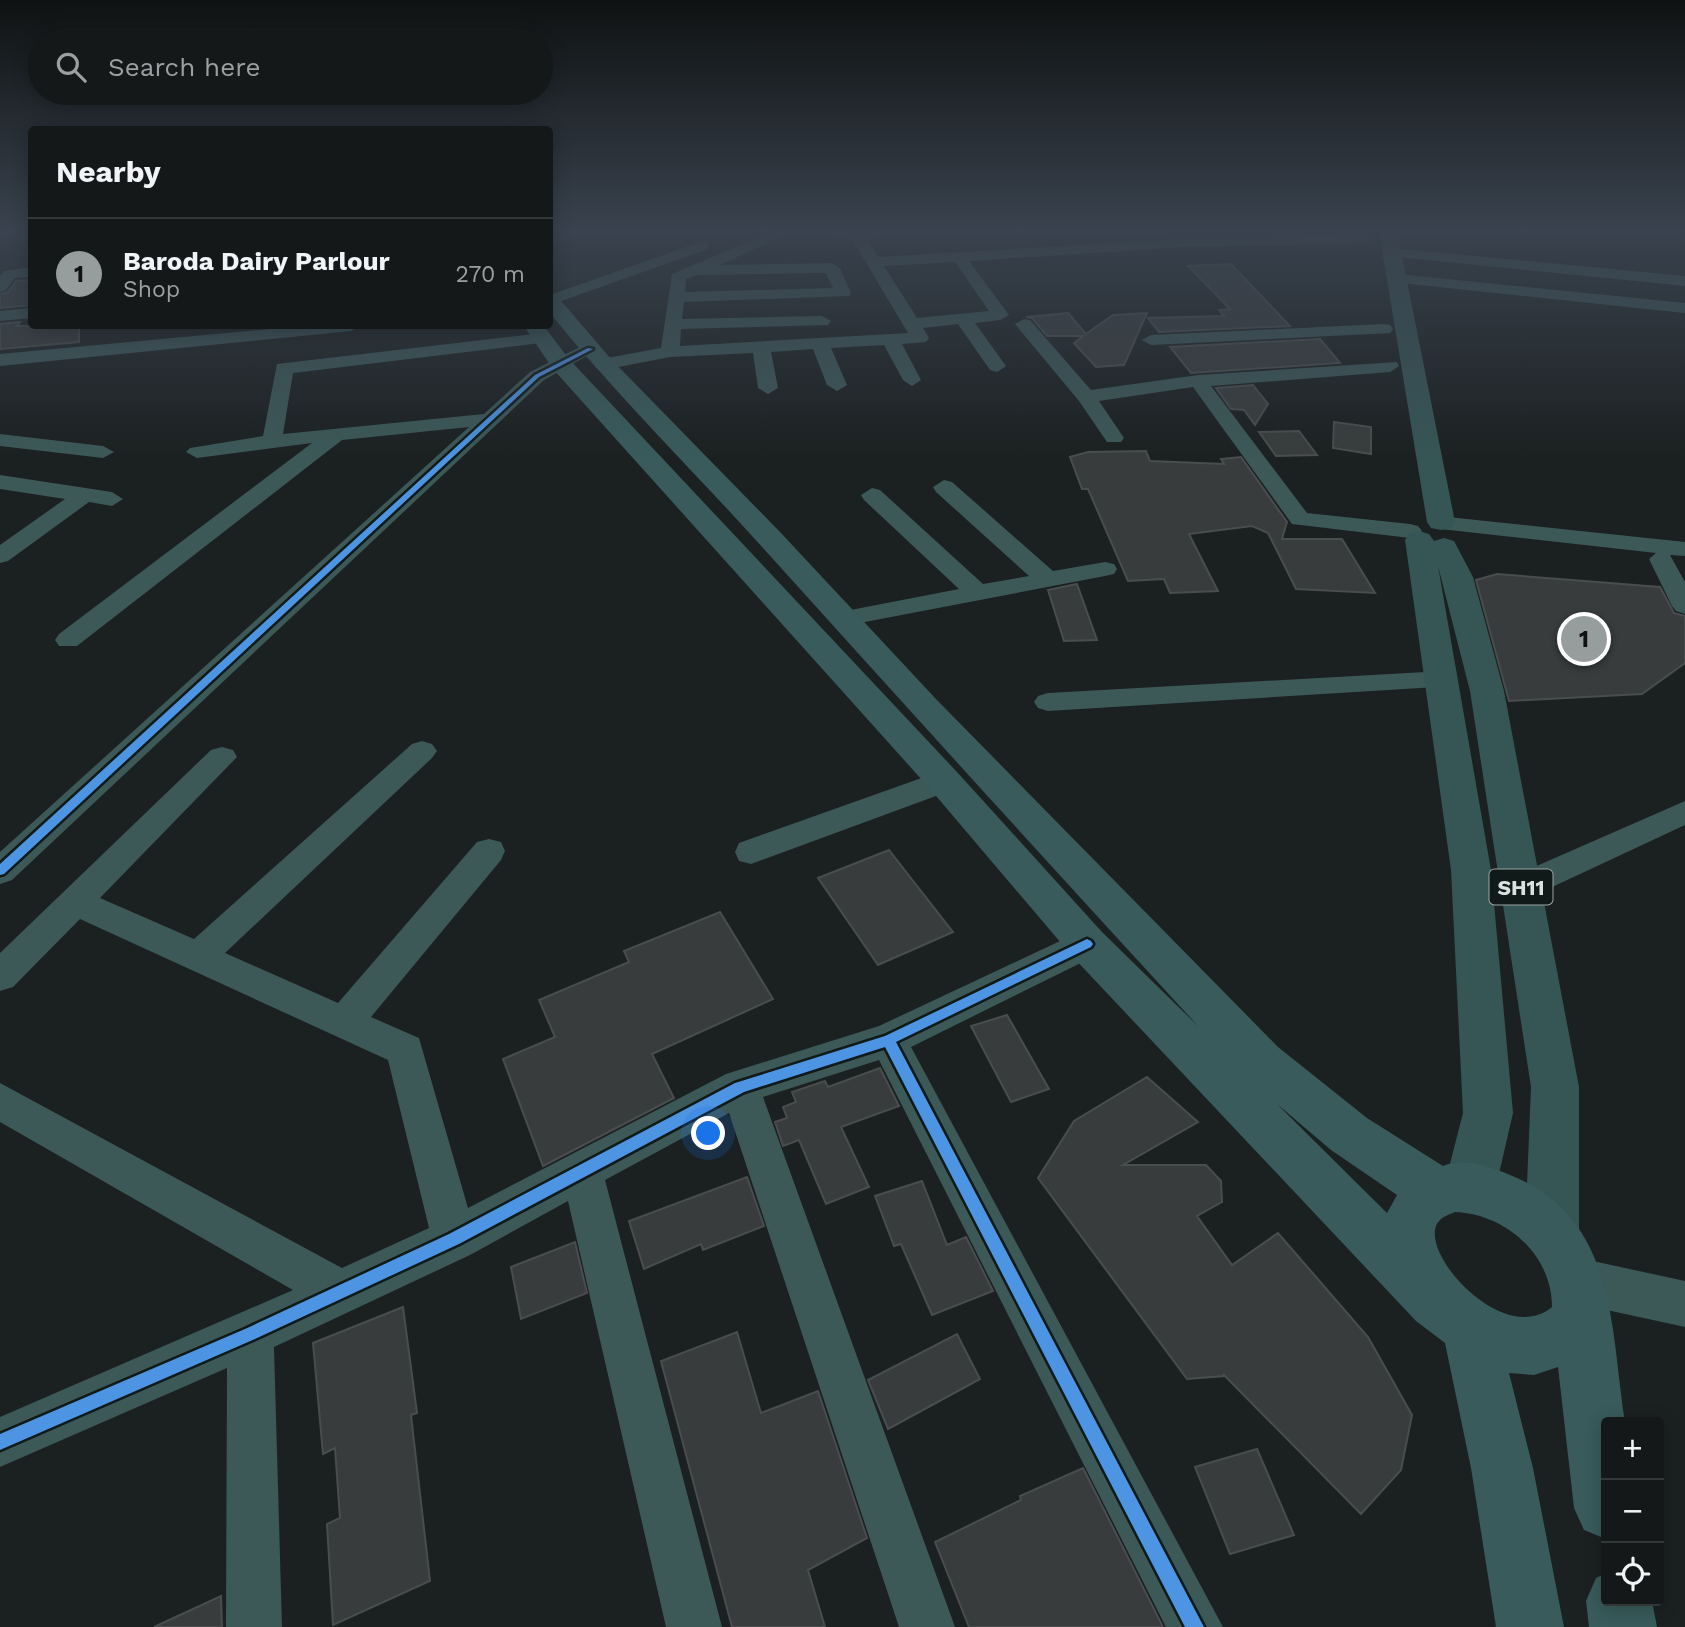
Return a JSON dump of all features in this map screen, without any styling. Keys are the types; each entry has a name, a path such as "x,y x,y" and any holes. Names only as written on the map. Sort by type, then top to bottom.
{"highway":[{"path":"553,309 566,348 1087,944 1453,1315 1498,1342 1526,1347 1551,1343 1570,1332 1579,1297"},
{"path":"566,348 844,618 1261,1062 1349,1134 1453,1189 1514,1202 1552,1233 1569,1256 1579,1297 1602,1480"},
{"path":"1453,1189 1419,1203 1409,1222 1409,1247 1418,1274 1453,1315 1502,1468 1530,1627"},
{"path":"1620,1606 1623,1627"}],"main road":[{"path":"1379,307 1394,393"},
{"name":"SH11","path":"1401,307 1431,529 1458,577 1487,691 1555,1087 1552,1233"},
{"path":"1431,529 1443,680 1471,870 1488,1114 1478,1145 1453,1189"}],"street":[{"path":"670,352 675,307"},
{"path":"272,441 284,368 566,348 670,352 920,338 902,307"},
{"path":"912,324 1000,315 994,307"},
{"path":"0,316 28,313"},
{"path":"964,320 997,366"},
{"path":"673,324 833,321"},
{"path":"1024,324 1086,397 1114,438"},
{"path":"165,345 172,329"},
{"path":"0,360 165,345 295,329"},
{"path":"1152,340 1384,329"},
{"path":"890,339 912,380"},
{"path":"819,342 837,385"},
{"path":"761,345 768,388"},
{"path":"0,871 566,348"},
{"path":"1086,397 1198,380 1390,366"},
{"path":"1198,380 1300,519 1685,549"},
{"path":"197,452 272,441 491,419"},
{"path":"68,640 337,434"},
{"path":"0,440 103,452"},
{"path":"0,482 112,499"},
{"path":"0,500 23,485"},
{"path":"944,487 1047,579"},
{"path":"0,556 85,495"},
{"path":"872,495 977,592"},
{"path":"1431,529 1673,561 1685,606"},
{"path":"844,618 1105,569"},
{"path":"1048,702 1443,680"},
{"path":"198,957 422,751"},
{"path":"0,976 222,757"},
{"path":"751,852 944,781"},
{"path":"1521,887 1685,812"},
{"path":"344,1023 489,851"},
{"path":"75,902 405,1050 454,1238"},
{"path":"0,1442 250,1335 454,1238 740,1087 888,1040 1087,944"},
{"path":"888,1040 1195,1627"},
{"path":"740,1087 927,1627"},
{"path":"0,1101 339,1291"},
{"path":"582,1171 694,1627"},
{"path":"1579,1297 1685,1304"},
{"path":"250,1335 254,1627"}],"building":[{"path":"1228,307 1272,307 1290,326 1159,332 1148,318 1224,316 1219,310 1230,309"},
{"path":"1068,313 1086,334 1113,315 1147,313 1124,365 1096,367 1074,343 1083,336 1047,336 1032,318 1026,317"},
{"path":"20,322 17,326 28,326 28,329 79,329 79,342 0,349 0,324"},
{"path":"1320,339 1340,363 1191,373 1170,347"},
{"path":"1253,385 1268,404 1255,425 1244,410 1231,409 1216,388"},
{"path":"1334,422 1371,427 1371,454 1333,448"},
{"path":"1299,431 1317,455 1276,456 1259,432"},
{"path":"1146,451 1150,461 1224,464 1221,459 1241,457 1287,522 1282,539 1342,539 1375,593 1296,589 1268,533 1252,526 1189,534 1218,591 1170,593 1164,579 1128,581 1088,489 1082,489 1070,457 1088,452"},
{"path":"1497,574 1660,587 1674,613 1685,616 1685,663 1642,694 1509,701 1476,580"},
{"path":"1077,584 1097,640 1064,641 1048,590"},
{"path":"889,850 953,932 878,965 818,878"},
{"path":"720,912 773,999 652,1054 674,1098 543,1166 503,1059 555,1037 539,1000 629,962 624,951"},
{"path":"1007,1015 1049,1089 1011,1102 971,1026"},
{"path":"880,1068 899,1106 841,1127 869,1187 826,1204 799,1140 783,1146 775,1122 787,1118 783,1107 796,1102 792,1092 825,1081 828,1087"},
{"path":"1147,1077 1198,1122 1123,1165 1206,1165 1221,1181 1222,1202 1197,1216 1232,1265 1278,1233 1368,1337 1412,1415 1401,1470 1361,1514 1223,1374 1224,1376 1187,1379 1038,1178 1074,1121"},
{"path":"747,1177 764,1226 703,1250 701,1244 644,1269 629,1221"},
{"path":"922,1181 947,1245 966,1237 993,1291 932,1315 901,1244 894,1246 875,1196"},
{"path":"575,1242 587,1293 521,1319 511,1267"},
{"path":"403,1307 417,1413 411,1415 430,1581 333,1625 327,1524 340,1518 335,1448 323,1454 313,1343"},
{"path":"737,1332 761,1413 818,1391 867,1538 808,1570 825,1627 732,1627 661,1361"},
{"path":"957,1334 980,1379 888,1429 868,1380"},
{"path":"1257,1449 1294,1535 1230,1554 1195,1467"},
{"path":"1083,1468 1163,1627 969,1627 935,1542 1021,1500 1020,1496"},
{"path":"221,1596 222,1627 154,1627"}],"cycle path":[{"path":"0,871 537,376 590,349"},
{"path":"0,1442 250,1334 454,1239 740,1087 888,1040 1087,944"},
{"path":"888,1040 1195,1627"}],"place":[{"name":"Baroda Dairy Parlour","path":"1584,639"}]}
